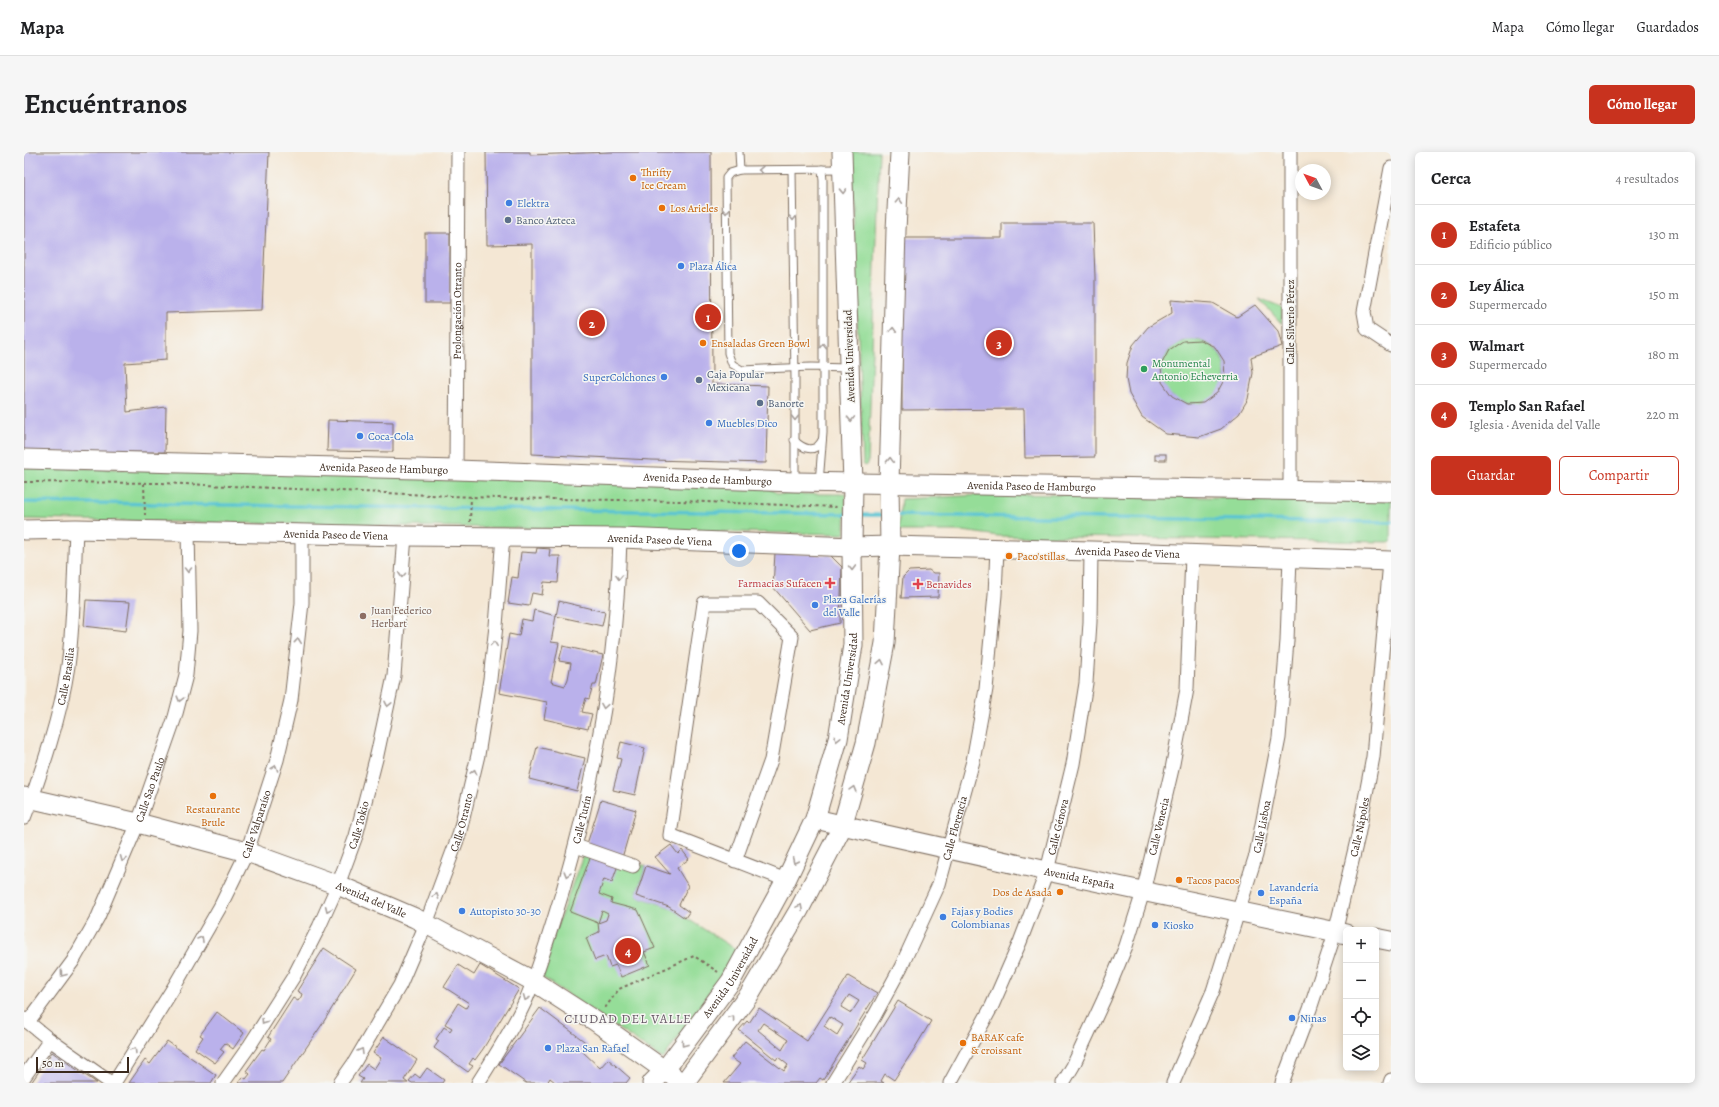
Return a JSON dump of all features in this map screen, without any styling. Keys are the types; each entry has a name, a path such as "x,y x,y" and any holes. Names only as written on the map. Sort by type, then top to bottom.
{"street":[{"name":"Prolongación Otranto","path":"456,470 458,152"},
{"path":"684,1083 749,995 799,910 842,827 866,743 885,644 896,230 900,152"},
{"name":"Calle Silverio Pérez","path":"1290,152 1290,492"},
{"name":"Avenida Universidad","path":"658,1077 731,981 786,880 815,819 838,739 853,646 853,497 850,368 842,161"},
{"path":"1391,168 1364,312 1367,329 1391,345"},
{"name":"Avenida Paseo de Hamburgo","path":"24,459 456,470 819,483 853,497 889,492 1391,492"},
{"name":"Avenida Paseo de Viena","path":"24,530 76,529 405,536 620,538 889,538 997,548 1391,561"},
{"name":"Calle Brasilia","path":"24,818 28,798 56,719 68,667 72,621 76,529"},
{"name":"Calle Sao Paulo","path":"26,1020 73,961 98,917 138,823 175,717 186,675 190,631 188,531"},
{"name":"Calle Valparaíso","path":"114,1083 178,980 220,907 247,852 277,760 291,700 302,604 302,534"},
{"name":"Calle Tokio","path":"223,1083 250,1045 294,976 338,885 356,836 377,756 394,676 405,536"},
{"name":"Calle Otranto","path":"340,1083 354,1063 400,985 426,924 459,835 478,756 493,656 503,536"},
{"name":"Calle Turín","path":"478,1083 507,1037 526,1000 555,916 576,846 594,768 610,663 617,602 620,538"},
{"name":"Calle Florencia","path":"832,1083 875,1015 901,967 939,884 973,761 986,689 995,595 997,548"},
{"name":"Calle Génova","path":"950,1083 992,1006 1020,942 1047,872 1073,764 1086,683 1090,622 1091,551"},
{"name":"Calle Venecia","path":"1063,1083 1073,1066 1126,946 1143,892 1172,769 1187,689 1192,555"},
{"name":"Calle Lisboa","path":"1173,1083 1213,991 1256,855 1279,738 1287,641 1290,558"},
{"name":"Calle Nápoles","path":"1282,1083 1341,933 1373,757 1391,561"},
{"path":"735,861 771,760 792,637 758,604 704,604 670,835 735,861 786,880"},
{"name":"Avenida del Valle","path":"28,798 138,823 247,852 338,885 426,924 533,981 595,1021 658,1077 684,1083"},
{"name":"Avenida España","path":"815,819 842,827 1047,872 1341,933"},
{"path":"576,846 634,866"},
{"path":"1379,939 1391,941"},
{"path":"26,1020 50,1040 110,1083"},
{"path":"24,1077 50,1040"}],"lane":[{"path":"739,152 740,170"},
{"path":"842,161 822,169 740,170 730,173 726,178 729,359 732,364 742,370 795,367 850,368"},
{"path":"819,483 823,438 822,169"},
{"path":"792,170 795,482"},
{"path":"794,440 801,447 810,449 818,446 823,438"}],"path":[{"path":"24,482 144,483 472,497 680,501 853,497"},
{"path":"144,483 144,515"},
{"path":"470,524 472,497"},
{"path":"595,1021 619,989 694,956 731,981"}],"green space":[{"path":"851,152 879,152 868,464 866,466 863,464"},
{"path":"1259,299 1282,308 1282,324"},
{"path":"1193,340 1205,343 1216,349 1222,360 1225,372 1222,384 1216,395 1205,401 1193,404 1181,401 1170,395 1164,384 1161,372 1164,360 1170,349 1181,343"},
{"path":"24,467 758,483 779,494 846,494 845,534 24,519"},
{"path":"1003,494 1391,500 1391,542 998,536 963,531 898,531 901,499"},
{"path":"586,847 646,866 636,896 669,907 738,951 663,1059 539,975"}],"building":[{"path":"24,152 269,152 262,310 166,313 166,360 125,363 127,412 166,407 165,452 24,453"},
{"path":"486,152 530,152 530,155 611,152 711,152 712,384 768,386 766,463 651,460 532,454 532,244 487,245"},
{"path":"1002,223 1093,223 1095,277 1095,457 1025,458 1024,409 902,410 902,238 1002,238"},
{"path":"425,233 450,233 450,303 425,303"},
{"name":"Monumental Antonio Echeverria","path":"1171,300 1213,303 1237,317 1255,305 1278,331 1282,346 1251,357 1253,373 1248,399 1239,414 1221,429 1199,437 1166,434 1142,417 1129,394 1126,379 1127,363 1133,345 1148,327 1172,313","holes":["1200,340 1215,347 1224,361 1225,378 1217,393 1203,403 1187,404 1172,396 1162,382 1161,365 1169,350 1183,341"]},
{"name":"Coca-Cola","path":"328,420 393,422 393,452 327,451"},
{"path":"1155,454 1166,454 1166,460 1155,460"},
{"path":"537,548 550,549 549,556 560,556 558,583 544,582 542,595 532,593 529,606 508,603 512,577 518,578 521,552 536,553"},
{"name":"Plaza Galerías del Valle","path":"775,553 830,555 842,567 840,623 810,630 773,587"},
{"path":"929,570 933,573 939,573 938,597 901,598 903,577 909,571"},
{"path":"86,600 130,602 126,631 84,626"},
{"path":"559,601 605,612 602,626 556,616"},
{"path":"534,610 556,616 551,642 559,643 551,682 565,686 568,679 571,663 559,661 563,646 603,655 596,685 593,685 589,699 586,698 582,712 592,714 588,729 544,719 547,702 499,693 509,634 519,636 522,619 532,621"},
{"path":"621,742 645,748 635,795 613,790 621,759 617,758"},
{"path":"537,747 585,758 577,791 529,779"},
{"path":"601,800 636,810 622,858 586,847"},
{"path":"671,845 678,854 682,850 689,859 677,868 688,886 679,905 689,912 685,918 669,907 636,896 646,866 670,874 655,857"},
{"path":"591,855 618,865 612,882 604,879 599,894 612,899 611,903 638,910 655,948 644,952 650,965 621,977 616,965 610,967 606,956 595,960 586,938 599,932 598,923 570,912","holes":["602,911 608,914 606,920 598,923"]},
{"path":"324,948 356,969 321,1026 282,1083 238,1083 243,1077 246,1079 250,1074 246,1071 262,1049 264,1050 271,1039 268,1037 293,998 298,1001 301,997 302,994 297,991"},
{"path":"458,965 474,975 480,965 519,989 483,1049 475,1060 473,1058 469,1064 473,1066 468,1072 434,1048 439,1041 436,1039 444,1027 450,1031 452,1028 445,1024 458,1003 466,1008 469,1003 444,987"},
{"path":"848,976 877,993 823,1080 820,1078 816,1083 724,1083 740,1064 731,1058 745,1041 784,1071 788,1065 778,1057 776,1060 739,1030 747,1021 749,1023 759,1008 807,1041","holes":["849,995 859,1001 851,1013 841,1007","830,1017 843,1025 837,1035 824,1026","763,1023 788,1040 782,1050 758,1030"]},
{"path":"898,1001 931,1021 916,1046 894,1080 885,1074 881,1081 884,1083 847,1083 859,1066 863,1069 867,1063 862,1060"},
{"name":"Plaza San Rafael","path":"540,1008 588,1044 583,1052 600,1068 608,1059 630,1078 626,1083 556,1083 550,1078 547,1083 526,1083 499,1064"},
{"path":"217,1012 244,1033 233,1049 225,1043 220,1049 224,1052 215,1063 195,1049 203,1037 200,1035"},
{"path":"384,1037 417,1060 404,1080 408,1083 360,1083 363,1079 358,1076 367,1064 374,1069 381,1058 373,1053"},
{"path":"167,1041 216,1075 211,1083 129,1083 145,1060 150,1064"},
{"path":"52,1052 76,1069 97,1083 31,1083"},
{"path":"427,1068 444,1080 442,1083 412,1083 409,1081 415,1074 420,1078"}],"waterway":[{"path":"24,502 847,514"},
{"path":"859,515 885,515"},
{"path":"895,515 1391,522"}],"place":[{"name":"Thrifty Ice Cream","path":"633,178"},
{"name":"Elektra","path":"509,203"},
{"name":"Los Arieles","path":"662,208"},
{"name":"Banco Azteca","path":"508,220"},
{"name":"Plaza Álica","path":"681,266"},
{"name":"Estafeta","path":"708,317"},
{"name":"Ley Álica","path":"592,323"},
{"name":"Ensaladas Green Bowl","path":"703,343"},
{"name":"Walmart","path":"999,343"},
{"name":"Monumental Antonio Echeverria","path":"1144,369"},
{"name":"SuperColchones","path":"664,377"},
{"name":"Caja Popular Mexicana","path":"699,380"},
{"name":"Banorte","path":"760,403"},
{"name":"Muebles Dico","path":"709,423"},
{"name":"Coca-Cola","path":"360,436"},
{"name":"Paco'stillas","path":"1009,556"},
{"name":"Farmacias Sufacen","path":"830,583"},
{"name":"Benavides","path":"918,584"},
{"name":"Plaza Galerías del Valle","path":"815,605"},
{"name":"Juan Federico Herbart","path":"363,616"},
{"name":"Restaurante Brule","path":"213,796"},
{"name":"Tacos pacos","path":"1179,880"},
{"name":"Dos de Asada","path":"1060,892"},
{"name":"Lavandería España","path":"1261,893"},
{"name":"Autopisto 30-30","path":"462,911"},
{"name":"Fajas y Bodies Colombianas","path":"943,917"},
{"name":"Kiosko","path":"1155,925"},
{"name":"Templo San Rafael","path":"628,951"},
{"name":"Ninas","path":"1292,1018"},
{"name":"BARAK cafe & croissant","path":"963,1043"},
{"name":"Plaza San Rafael","path":"548,1048"}],"district":[{"name":"CIUDAD DEL VALLE","path":"628,1018"}]}
